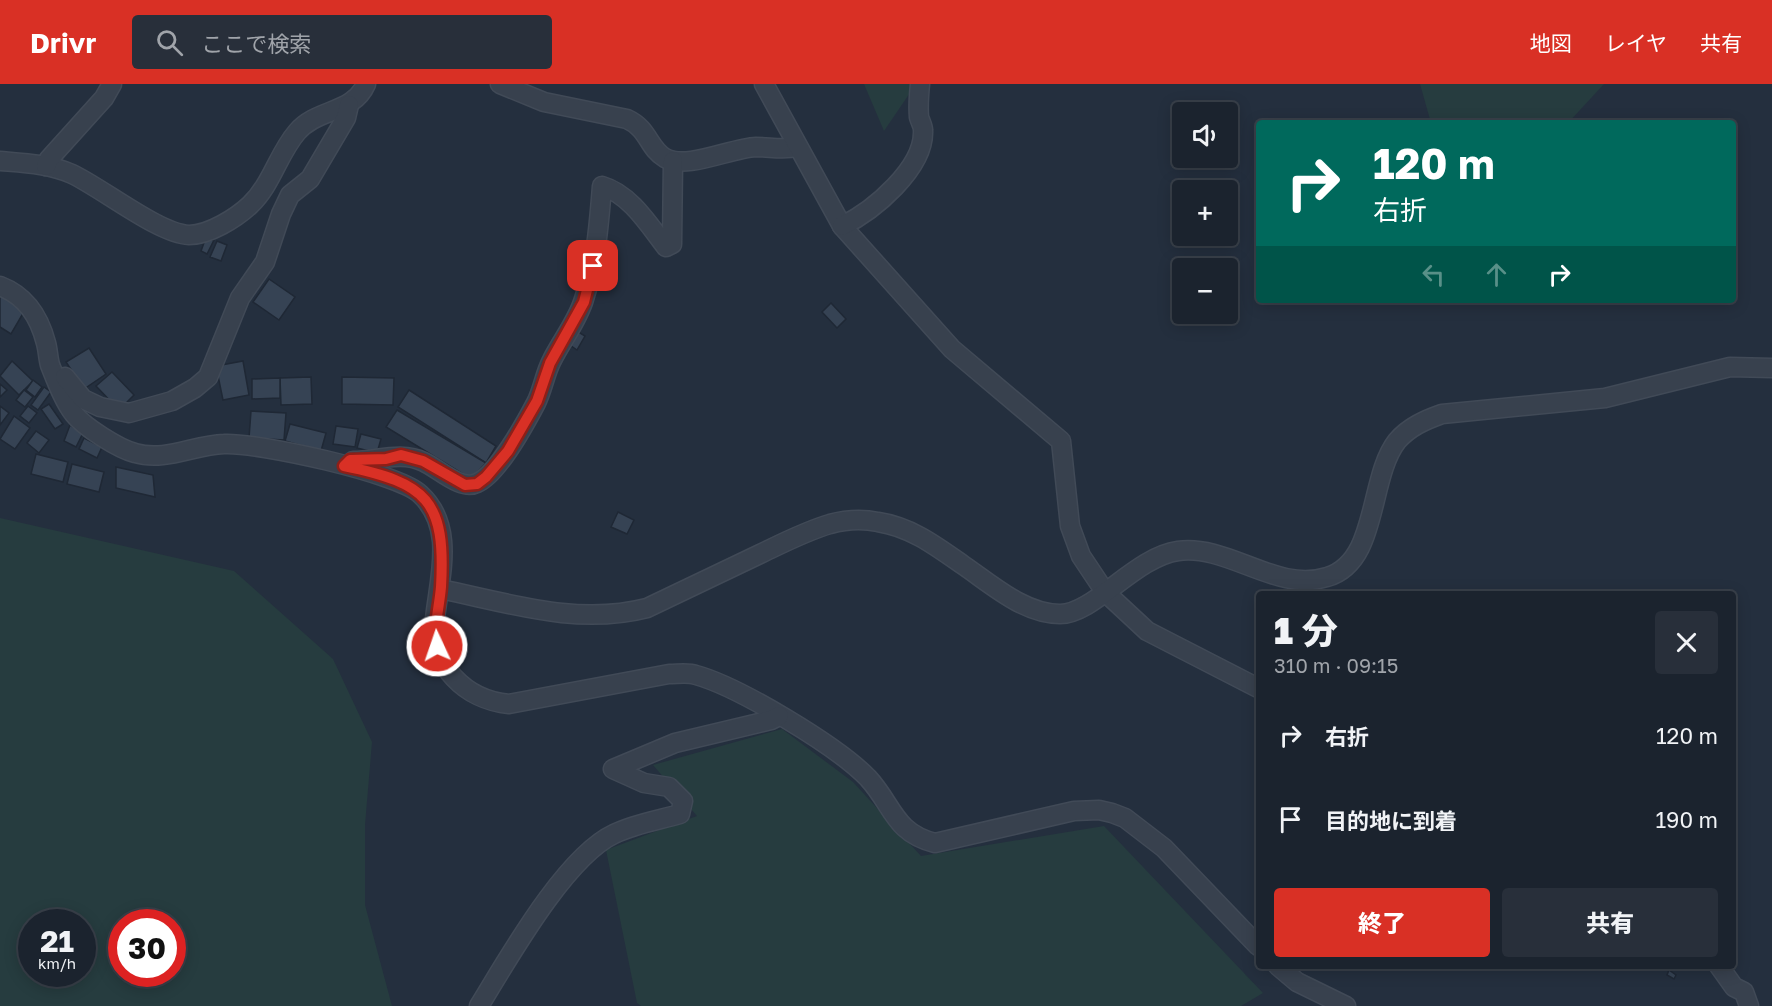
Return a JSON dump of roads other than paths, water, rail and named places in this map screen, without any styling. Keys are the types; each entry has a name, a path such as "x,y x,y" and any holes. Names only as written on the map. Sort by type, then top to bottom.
{"street":[{"path":"46,166 49,159 104,98 112,84"},
{"path":"0,161 46,166 70,173 179,233 200,234 235,216 262,192 297,131 318,116 357,100 366,84"},
{"path":"501,84 544,102 627,119 638,124 658,153 673,161 686,161 754,147 786,150 797,147"},
{"path":"764,84 842,226 952,349 1061,441 1070,526 1081,556 1105,592 1147,631 1256,687"},
{"path":"842,226 873,206 907,174 917,159 923,129 919,116 920,84"},
{"path":"50,364 57,366 83,399 129,413 172,401 195,388 208,377 240,298 266,261 281,214 290,195 310,179 346,118 349,105"},
{"path":"344,466 350,460 386,459 401,455 423,461 465,485 477,484 486,477 508,451 537,401 550,363 584,302 597,248 602,186 612,189 639,212 666,247 672,244 673,161"},
{"path":"0,286 15,292 33,309 46,342 50,364 74,414 112,443 135,453 168,455 210,445 242,444 344,466 400,481 425,500 440,524 442,542 440,589 434,621 437,646 446,668 471,694 490,702 509,704 532,702 669,674 693,674 713,680 779,716 846,759 869,779 902,826 921,840 935,843 1074,812 1099,810 1125,818 1164,848 1256,944"},
{"path":"440,589 563,614 623,614 647,608 803,534 831,524 853,520 878,522 921,536 1005,594 1040,612 1063,614 1105,592 1142,563 1178,551 1214,554 1284,578 1311,580 1329,577 1347,564 1363,544 1386,459 1399,440 1418,423 1442,414 1605,398 1730,367 1772,368"},
{"path":"478,1006 532,921 578,861 597,844 615,833 681,814 683,801 669,787 644,783 613,769 675,743 771,720 779,716"},
{"path":"1282,969 1297,982 1346,1006"},
{"path":"1721,969 1734,987 1744,992 1749,1006"}]}
